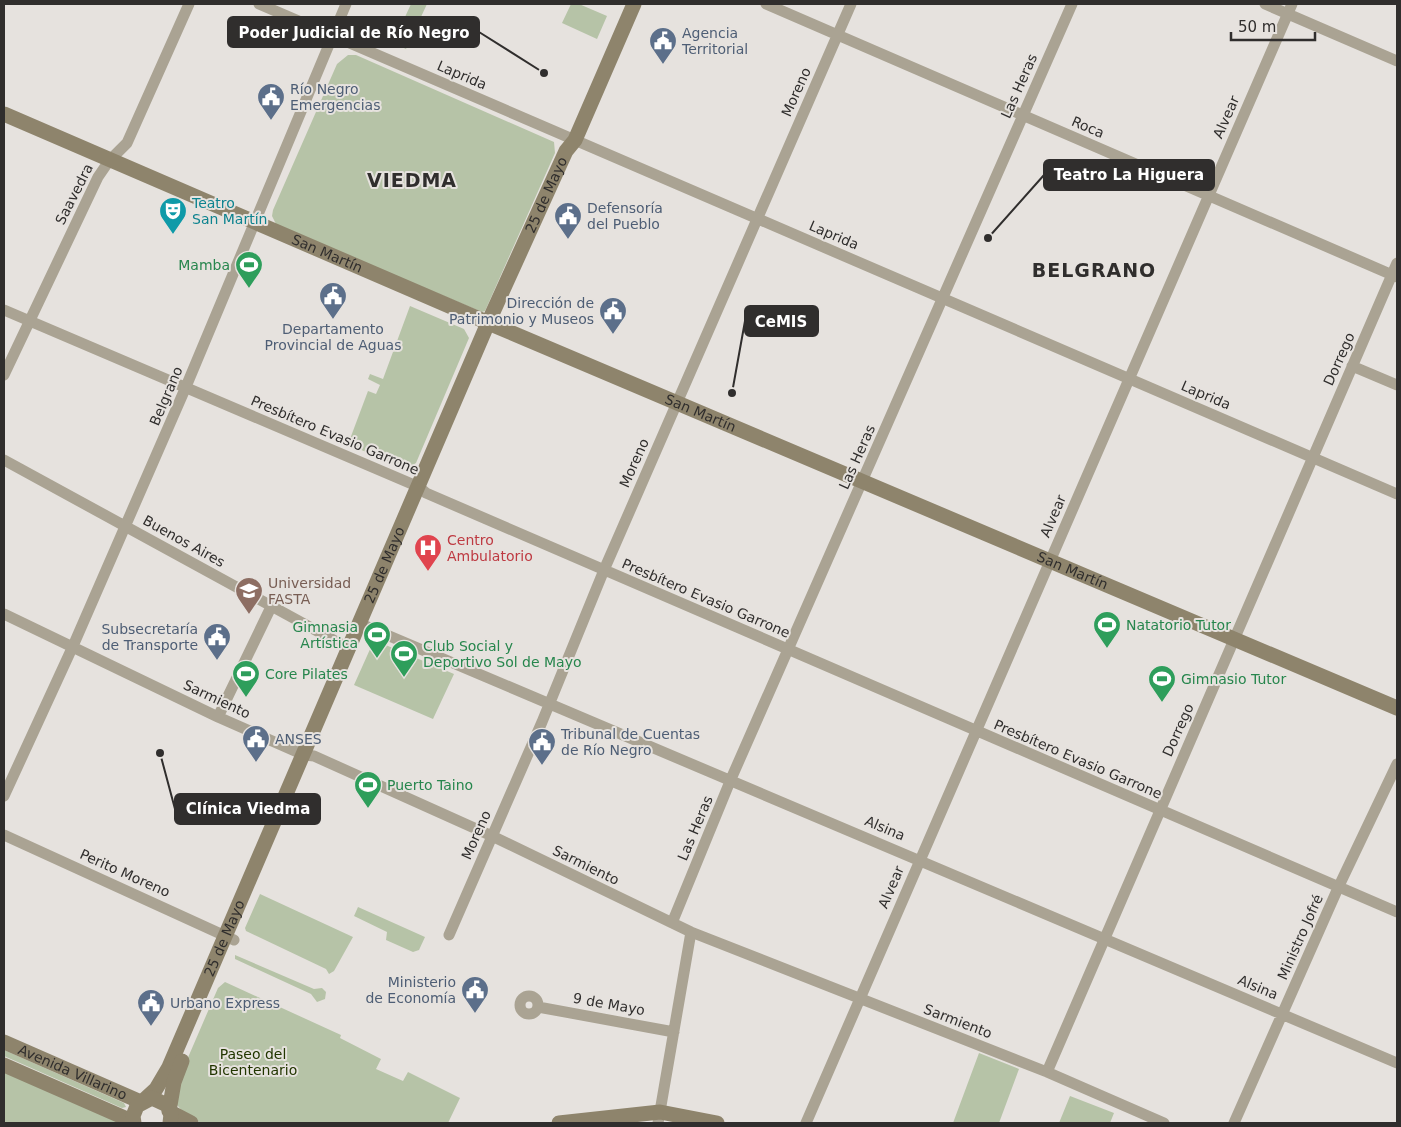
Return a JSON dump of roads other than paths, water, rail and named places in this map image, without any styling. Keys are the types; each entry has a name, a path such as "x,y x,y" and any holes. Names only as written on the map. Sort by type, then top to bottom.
{"main road":[{"name":"25 de Mayo","path":"170,1115 175,1077 230,938 493,325 574,154 576,140 634,4"},
{"name":"San Martín","path":"4,114 255,224 1397,708"},
{"name":"25 de Mayo","path":"309,755 350,649 365,625"},
{"name":"25 de Mayo","path":"132,1123 134,1110 156,1088 169,1067 230,938"},
{"name":"Avenida Villarino","path":"4,1042 142,1101"},
{"name":"Avenida Villarino","path":"4,1065 125,1118 132,1123"},
{"path":"142,1101 158,1099 167,1105 170,1115 191,1123"},
{"path":"560,1123 659,1118 717,1123"}],"street":[{"name":"Saavedra","path":"4,375 98,177 109,160 127,143 189,4"},
{"name":"Laprida","path":"259,4 1397,494"},
{"name":"Belgrano","path":"4,796 73,646 185,389 346,4"},
{"name":"Roca","path":"766,4 1395,276"},
{"name":"Moreno","path":"449,935 550,702 604,570 851,4"},
{"name":"Las Heras","path":"672,923 731,779 1072,4"},
{"path":"1265,4 1290,9 1397,61"},
{"name":"Alvear","path":"806,1123 919,859 1290,9"},
{"name":"Dorrego","path":"1047,1072 1312,457 1352,366 1395,276 1397,263"},
{"name":"Presbítero Evasio Garrone","path":"4,310 423,490 1159,811 1397,912"},
{"path":"1352,366 1397,385"},
{"name":"Buenos Aires","path":"4,460 350,649"},
{"path":"218,717 271,607"},
{"name":"Sarmiento","path":"4,614 218,717 492,836 691,932 1047,1072 1164,1123"},
{"name":"Alsina","path":"365,625 1397,1063"},
{"name":"Ministro Jofré","path":"1234,1123 1338,888 1397,764"},
{"name":"Perito Moreno","path":"4,835 230,938"},
{"path":"659,1118 691,932"},
{"name":"9 de Mayo","path":"538,1007 674,1032"}],"place":[{"name":"Agencia Territorial","path":"663,65"},
{"name":"Poder Judicial de Río Negro","path":"544,73"},
{"name":"Río Negro Emergencias","path":"271,121"},
{"name":"Teatro San Martín","path":"173,235"},
{"name":"Teatro La Higuera","path":"988,238"},
{"name":"Defensoría del Pueblo","path":"568,240"},
{"name":"Mamba","path":"249,289"},
{"name":"Departamento Provincial de Aguas","path":"333,320"},
{"name":"Dirección de Patrimonio y Museos","path":"613,335"},
{"name":"CeMIS","path":"732,393"},
{"name":"Centro Ambulatorio","path":"428,572"},
{"name":"Universidad FASTA","path":"249,615"},
{"name":"Natatorio Tutor","path":"1107,649"},
{"name":"Gimnasia Artística","path":"377,659"},
{"name":"Subsecretaría de Transporte","path":"217,661"},
{"name":"Club Social y Deportivo Sol de Mayo","path":"404,678"},
{"name":"Core Pilates","path":"246,698"},
{"name":"Gimnasio Tutor","path":"1162,703"},
{"name":"Clínica Viedma","path":"160,753"},
{"name":"ANSES","path":"256,763"},
{"name":"Tribunal de Cuentas de Río Negro","path":"542,766"},
{"name":"Puerto Taino","path":"368,809"},
{"name":"Ministerio de Economía","path":"475,1014"},
{"name":"Urbano Express","path":"151,1027"}],"district":[{"name":"VIEDMA","path":"412,180"},
{"name":"BELGRANO","path":"1094,270"}],"park label":[{"name":"Paseo del Bicentenario","path":"253,1062"}]}
